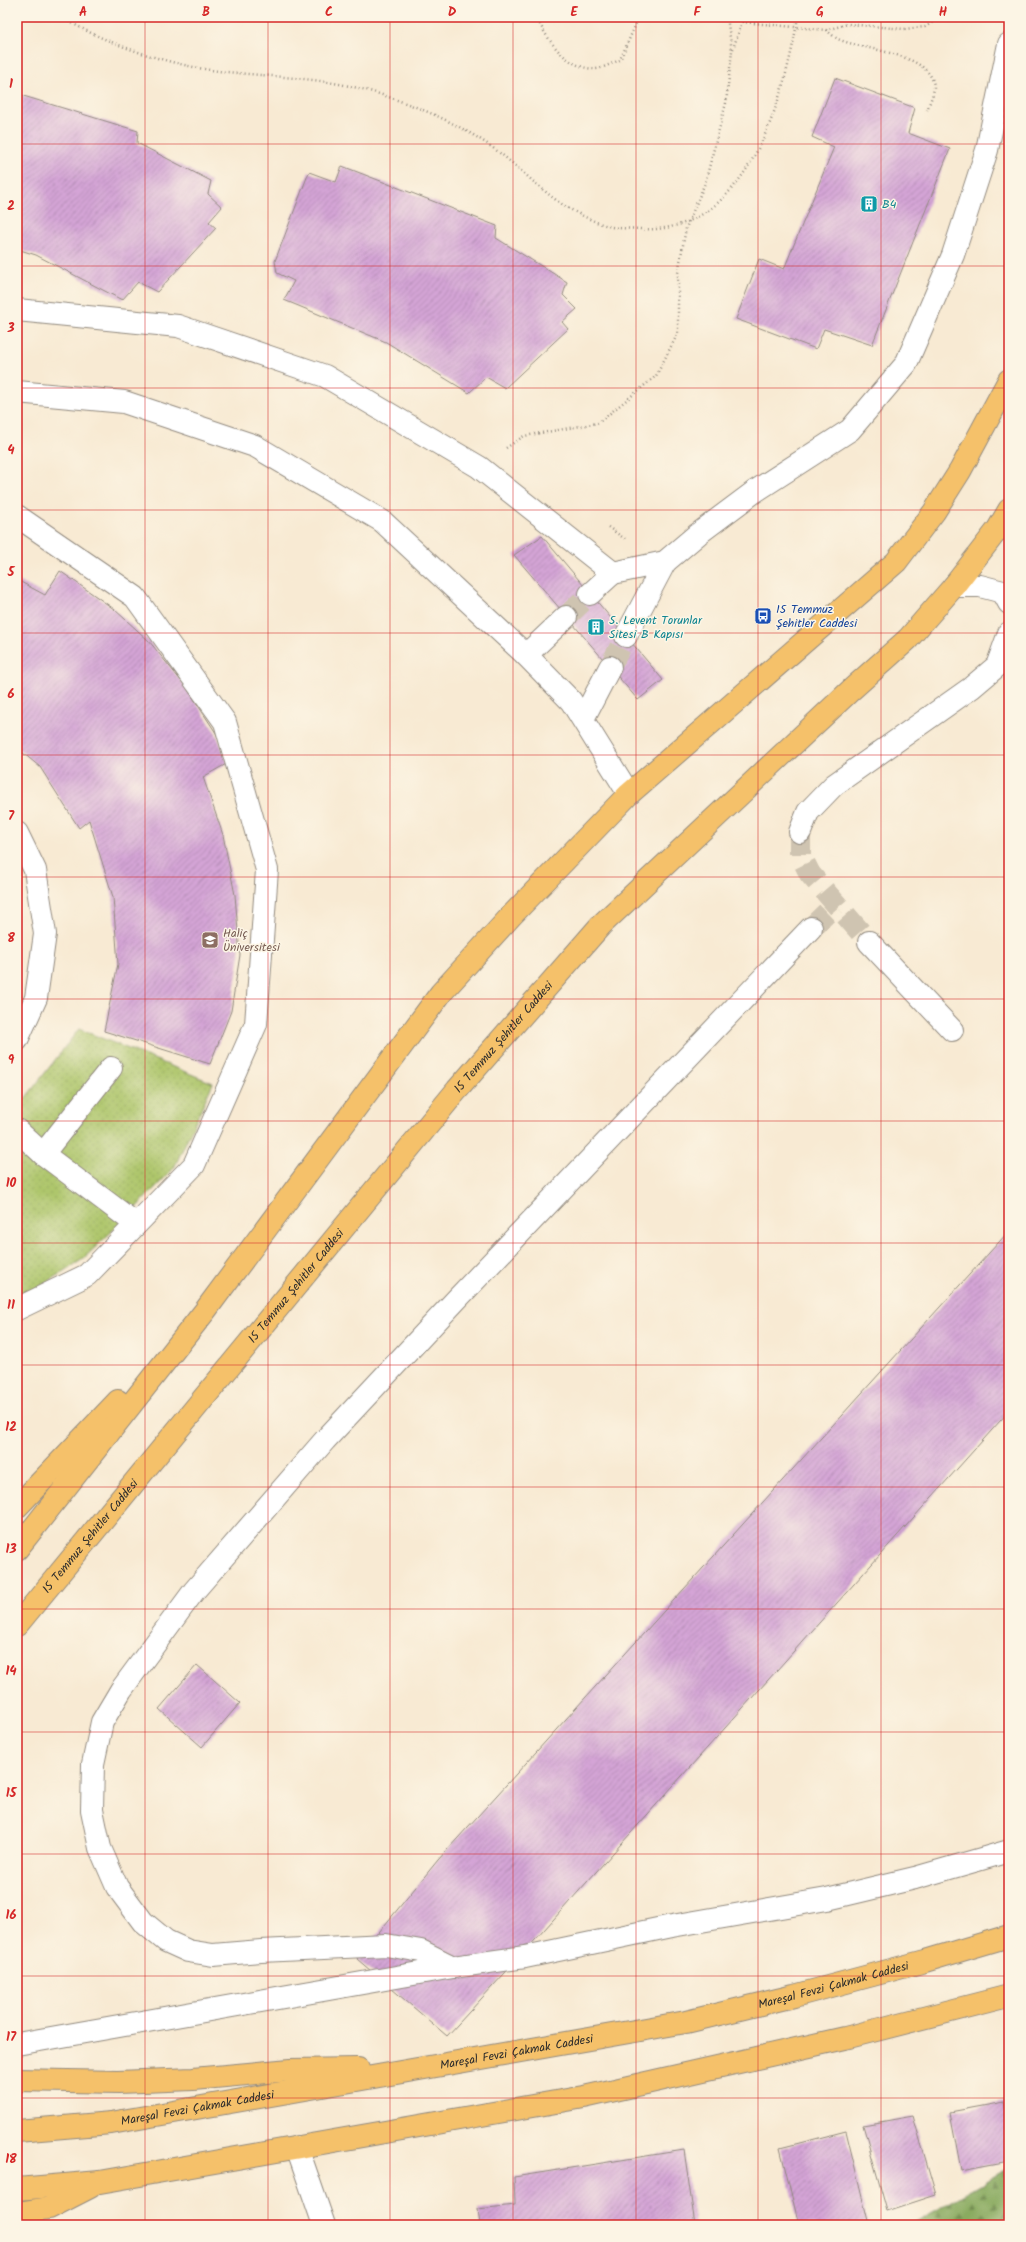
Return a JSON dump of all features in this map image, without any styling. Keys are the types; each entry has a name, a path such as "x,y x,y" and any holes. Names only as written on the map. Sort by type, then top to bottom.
{"main road":[{"path":"17,1549 205,1311 441,993 521,904 629,794 896,562 934,512 960,471 1009,380"},
{"name":"15 Temmuz Şehitler Caddesi","path":"36,1602 457,1090 601,925 908,639 1003,532 1009,510"},
{"path":"17,1507 205,1311"},
{"path":"17,1625 36,1602"},
{"path":"17,1636 36,1602"},
{"name":"Mareşal Fevzi Çakmak Caddesi","path":"17,2131 111,2123 686,2022 925,1962 1009,1936"},
{"path":"17,2189 100,2182 584,2097 852,2036 1009,1996"},
{"path":"17,2080 118,2082 193,2079 290,2070 421,2068"},
{"path":"17,2213 49,2208 100,2182"}],"street":[{"path":"626,636 665,562 698,534 754,492 850,430 906,364 953,255 985,158 1009,44"},
{"path":"17,310 178,326 325,376 479,467 613,573"},
{"path":"17,392 124,402 254,446 382,521 526,655 571,701 629,794"},
{"path":"17,516 135,598 225,722 267,870 256,1024 194,1165 87,1275 17,1309"},
{"path":"590,594 613,573 665,562"},
{"path":"954,586 980,586 1003,592 1009,603"},
{"path":"526,655 566,617"},
{"path":"800,832 808,812 834,785 971,688 997,666 1009,633"},
{"path":"583,719 610,667"},
{"path":"971,688 1009,669"},
{"path":"17,833 35,870 45,934 36,998 17,1040"},
{"path":"453,1967 421,1951 386,1945 261,1950 213,1955 188,1951 166,1941 143,1922 117,1887 100,1848 92,1810 93,1764 102,1722 121,1690 194,1591 325,1440 467,1288 811,928"},
{"path":"869,942 952,1030"},
{"path":"43,1154 112,1068"},
{"path":"17,1130 43,1154 136,1224"},
{"path":"17,2044 453,1967 525,1957 672,1926 827,1899 915,1878 1009,1850"},
{"path":"297,2147 324,2225"}],"path":[{"path":"62,17 87,33 183,64 216,71 328,83 370,92 416,107 464,131 499,152 569,208 612,227 659,230 689,222 719,202 740,179 762,144 786,77 798,17"},
{"path":"536,17 548,40 571,62 594,70 620,60 639,17"},
{"path":"727,17 732,51"},
{"path":"479,467 524,436 598,423 656,376 678,333 678,273 686,228 705,184 726,103 732,51 742,22 741,17"},
{"path":"742,22 797,26 826,30 848,24 904,29 925,27 941,17"},
{"path":"826,30 838,39 870,50 908,58 926,68 934,86 927,110"},
{"path":"605,524 631,543"}],"green space":[{"path":"79,1029 213,1083 174,1168 127,1217 83,1259 17,1302 17,1109"},
{"path":"1009,2169 1009,2225 910,2225 998,2175"}],"building":[{"name":"B4","path":"835,78 915,108 908,133 950,149 872,345 824,329 816,349 736,319 759,259 784,269 834,147 812,137"},
{"path":"17,94 138,131 137,143 211,181 208,194 222,207 209,222 216,228 157,292 138,282 122,300 36,255 17,249"},
{"path":"342,166 497,226 496,238 567,282 563,295 577,309 562,322 568,329 505,388 486,377 469,393 386,342 284,300 294,281 277,273 275,261 309,172 336,182"},
{"name":"5. Levent Torunlar Sitesi B Kapısı","path":"542,536 663,680 638,700 514,555"},
{"path":"60,571 114,609 149,641 186,687 216,733 228,763 203,777 223,835 235,895 240,955 231,1011 210,1064 104,1031 118,964 113,897 89,820 79,828 40,767 17,748 17,580 45,595"},
{"path":"1009,1231 1009,1411 527,1949 447,2036 357,1959 438,1860"},
{"path":"197,1665 240,1703 202,1747 159,1709"},
{"path":"1004,2102 1009,2131 1009,2161 961,2170 950,2112"},
{"path":"913,2116 936,2195 887,2211 863,2125"},
{"path":"846,2131 869,2225 799,2225 780,2148"},
{"path":"684,2150 695,2225 480,2225 478,2209 515,2205 514,2177"}],"tunnel":[{"path":"566,617 590,594"},
{"path":"610,667 626,636"},
{"path":"800,832 800,854 810,874 869,942"},
{"path":"811,928 835,905"}],"place":[{"name":"B4","path":"869,204"},
{"name":"15 Temmuz Şehitler Caddesi","path":"763,616"},
{"name":"5. Levent Torunlar Sitesi B Kapısı","path":"596,627"},
{"name":"Haliç Üniversitesi","path":"210,940"}]}
